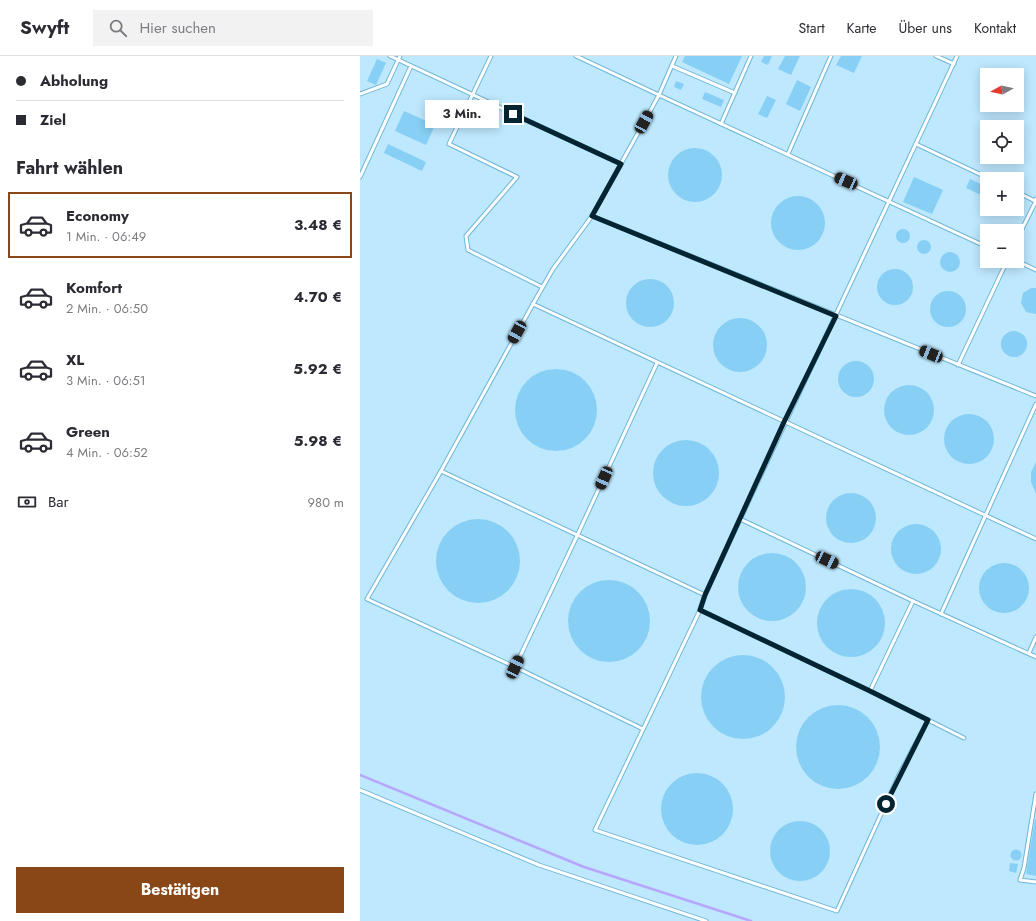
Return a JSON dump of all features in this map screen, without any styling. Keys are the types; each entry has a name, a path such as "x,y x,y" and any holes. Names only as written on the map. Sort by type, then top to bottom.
{"lane":[{"path":"390,56 621,164"},
{"path":"360,94 387,84 400,56"},
{"path":"491,56 449,144 517,176 466,236 468,250 542,287"},
{"path":"576,56 980,244"},
{"path":"643,729 515,667 367,599 441,471 552,269 592,216 659,95 676,56"},
{"path":"722,124 751,56"},
{"path":"788,154 831,56"},
{"path":"936,56 954,64"},
{"path":"928,720 898,778 837,911 595,830 700,610 705,595 784,422 836,316 957,56"},
{"path":"360,177 411,66"},
{"path":"672,66 735,93"},
{"path":"916,144 980,174"},
{"path":"1024,195 1036,200 1024,225"},
{"path":"592,216 1036,396"},
{"path":"1024,264 1036,270"},
{"path":"958,365 1004,268"},
{"path":"533,304 1036,540"},
{"path":"515,667 657,363"},
{"path":"941,614 1036,404"},
{"path":"441,471 705,595"},
{"path":"740,519 913,601 1036,657"},
{"path":"870,691 913,601"},
{"path":"700,610 870,691 964,738"},
{"path":"1029,653 1036,637"},
{"path":"360,790 539,865 706,921"},
{"path":"1036,794 1024,868 1020,880 1036,882"}],"building":[{"path":"685,56 742,56 729,84 682,62"},
{"path":"764,56 772,56 768,65 761,62"},
{"path":"785,56 800,56 791,75 778,69"},
{"path":"841,56 862,56 854,73 836,65"},
{"path":"377,59 386,63 376,85 367,81"},
{"path":"797,80 811,87 800,111 786,104"},
{"path":"676,81 684,84 681,90 674,87"},
{"path":"705,92 724,100 721,107 702,99"},
{"path":"767,96 776,100 767,118 758,114"},
{"path":"404,111 435,125 426,145 395,131"},
{"path":"388,144 426,162 422,171 384,153"},
{"path":"690,148 700,148 714,156 720,165 722,175 720,185 714,194 700,202 690,202 680,197 673,190 668,180 668,170 673,160 680,153"},
{"path":"914,177 943,190 932,214 903,202"},
{"path":"970,179 980,184 980,195 966,188"},
{"path":"793,196 803,196 817,204 823,213 825,223 823,233 817,242 803,250 793,250 783,245 776,238 771,228 771,218 776,208 783,201"},
{"path":"900,229 906,229 910,233 910,239 906,243 900,243 896,239 896,233"},
{"path":"921,240 927,240 931,244 931,250 927,254 921,254 917,250 917,244"},
{"path":"950,252 957,255 960,262 957,269 950,272 943,269 940,262 943,255"},
{"path":"899,269 908,274 912,280 912,294 908,300 899,305 891,305 882,300 878,294 877,283 882,274 888,270"},
{"path":"645,279 655,279 667,286 674,298 674,308 667,320 655,327 645,327 637,323 630,316 626,308 626,298 630,290 637,283"},
{"path":"1031,288 1036,288 1036,314 1026,312 1021,303 1023,293"},
{"path":"952,291 961,296 965,302 965,316 961,322 952,327 944,327 935,322 931,316 930,305 935,296 941,292"},
{"path":"740,318 750,320 759,326 765,335 767,345 765,355 759,364 750,370 740,372 730,370 721,364 715,355 713,345 715,335 721,326 730,320"},
{"path":"1014,331 1023,335 1027,344 1023,353 1014,357 1005,353 1001,344 1005,335"},
{"path":"860,361 869,366 873,372 873,386 869,392 860,397 852,397 843,392 839,386 838,375 843,366 849,362"},
{"path":"556,369 572,372 585,381 594,394 597,410 594,426 585,439 572,448 556,451 540,448 527,439 518,426 515,410 518,394 527,381 540,372"},
{"path":"909,385 923,389 930,396 934,410 930,424 923,431 909,435 895,431 888,424 884,410 888,396 895,389"},
{"path":"969,414 983,418 990,425 994,439 990,453 983,460 969,464 955,460 948,453 944,439 948,425 955,418"},
{"path":"686,440 699,442 714,455 717,460 719,473 717,486 704,501 699,504 686,506 673,504 658,491 655,486 653,473 655,460 668,445 673,442"},
{"path":"1036,462 1036,494 1031,482 1031,472"},
{"path":"851,493 865,497 872,504 876,518 872,532 865,539 851,543 837,539 830,532 826,518 830,504 837,497"},
{"path":"470,519 486,519 502,526 513,537 520,553 520,569 517,577 508,591 502,596 486,603 470,603 454,596 443,585 436,569 436,553 443,537 454,526"},
{"path":"916,524 930,528 937,535 941,549 937,563 930,570 916,574 902,570 895,563 891,549 895,535 902,528"},
{"path":"772,553 785,556 796,563 803,574 806,587 803,600 796,611 785,618 772,621 759,618 748,611 741,600 738,587 741,574 748,563 759,556"},
{"path":"1004,563 1018,567 1025,574 1029,588 1025,602 1018,609 1004,613 990,609 983,602 979,588 983,574 990,567"},
{"path":"609,580 625,583 638,592 647,605 650,621 647,637 638,650 625,659 609,662 593,659 580,650 571,637 568,621 571,605 580,592 593,583"},
{"path":"844,589 858,589 870,595 879,604 885,616 883,636 875,647 864,655 858,657 844,657 838,655 827,647 819,636 817,630 817,616 819,610 827,599 838,591"},
{"path":"743,655 751,656 766,662 778,674 784,689 784,705 778,720 766,732 751,738 743,739 735,738 720,732 708,720 702,705 701,697 702,689 708,674 720,662 735,656"},
{"path":"838,705 846,706 861,712 873,724 879,739 879,755 873,770 861,782 846,788 838,789 830,788 815,782 803,770 797,755 796,747 797,739 803,724 815,712 830,706"},
{"path":"697,773 711,776 723,783 730,795 733,809 730,823 723,835 711,842 697,845 683,842 671,835 664,823 661,809 664,795 671,783 683,776"},
{"path":"1036,819 1036,876 1026,874"},
{"path":"794,821 806,821 817,826 825,834 830,845 828,863 817,876 806,881 794,881 783,876 775,868 770,857 770,845 775,834 783,826"},
{"path":"1016,849 1020,851 1022,855 1020,859 1016,861 1012,859 1010,855 1012,851"},
{"path":"1010,863 1018,864 1016,873 1009,871"}],"waterway":[{"path":"360,775 584,867 751,921"}],"route":[{"path":"513,114 621,164 592,216 836,316 784,422 705,595 700,610 928,720 886,804"}]}
